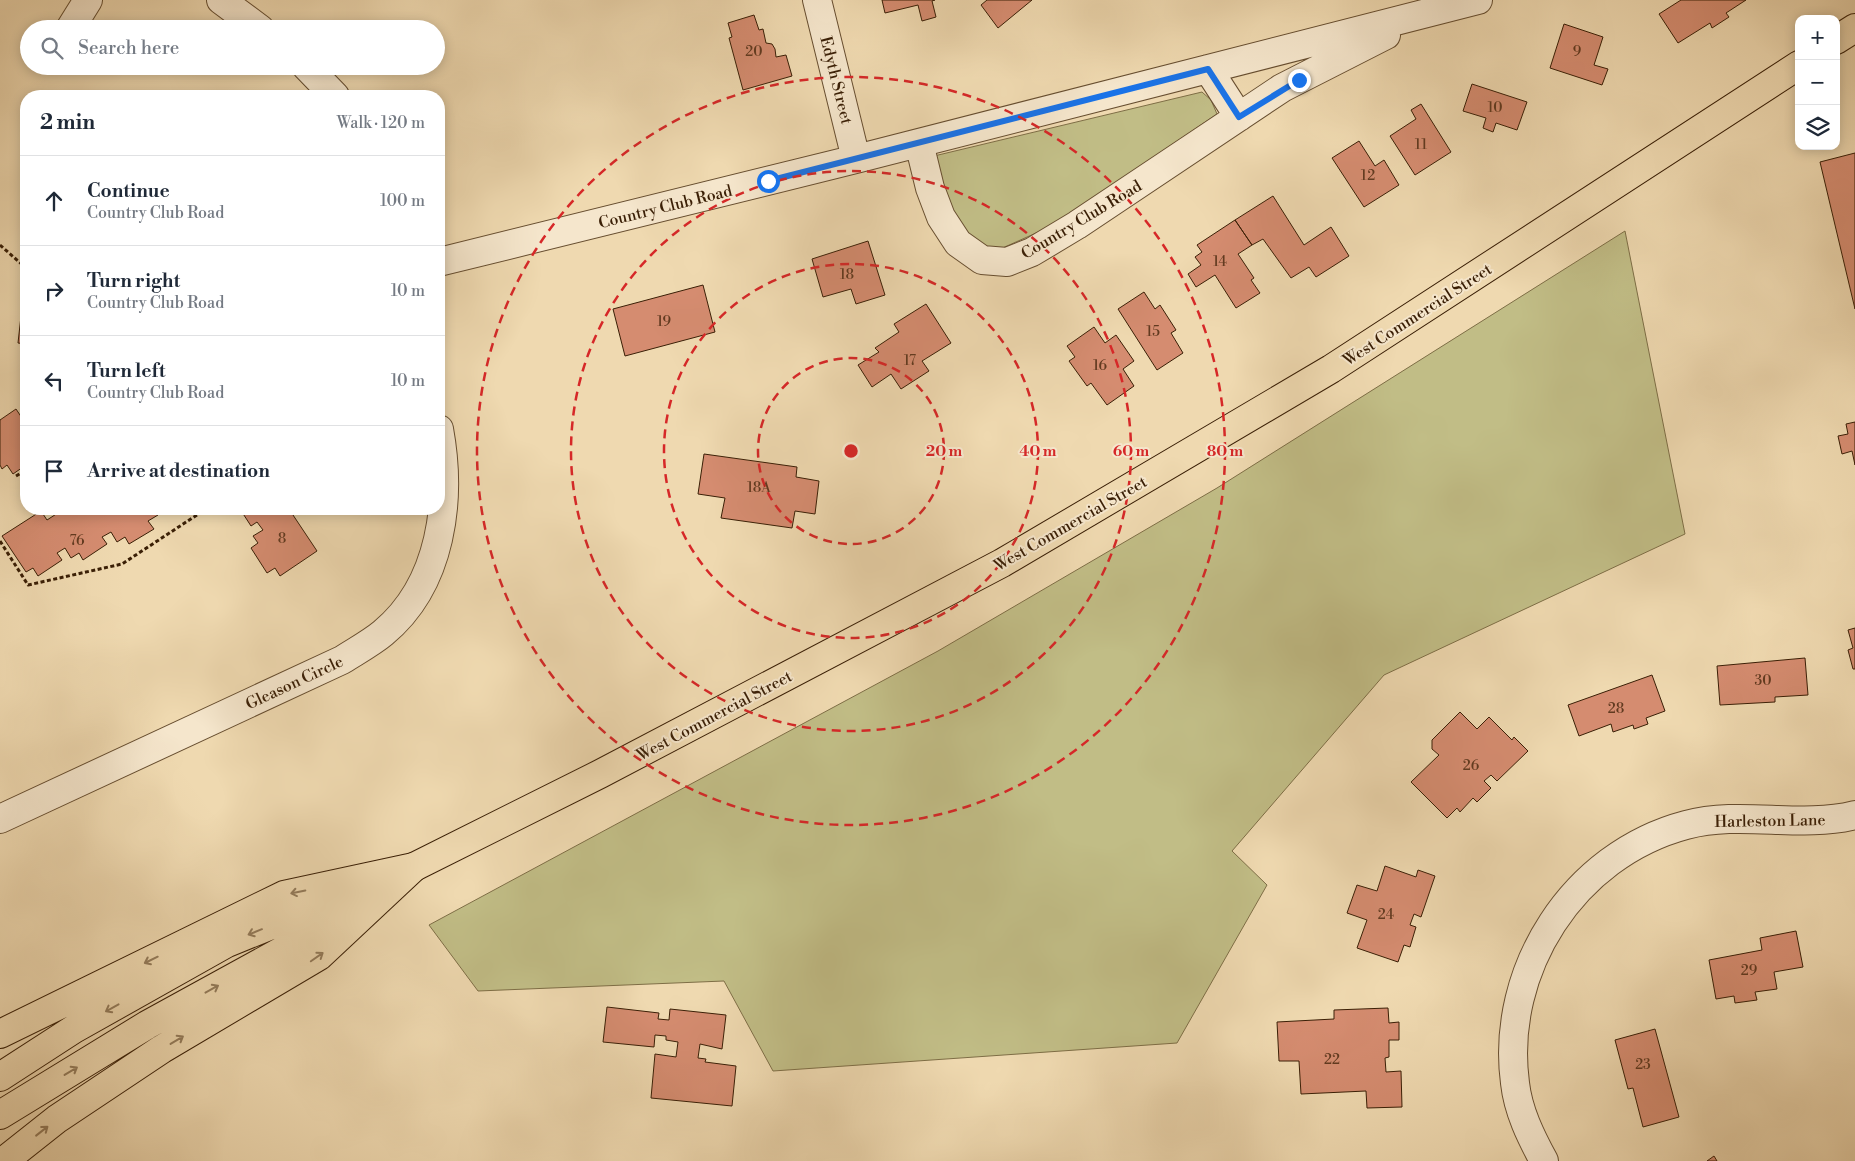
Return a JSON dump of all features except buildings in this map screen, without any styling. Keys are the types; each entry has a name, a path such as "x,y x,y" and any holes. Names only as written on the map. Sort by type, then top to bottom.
{"main road":[{"path":"1840,37 1855,28"},
{"name":"West Commercial Street","path":"414,867 600,774 1002,563 1330,369 1795,68"},
{"path":"0,1034 284,895 414,867"},
{"path":"0,1077 74,1029 227,943 414,867"},
{"path":"0,1115 147,1025 280,952 414,867"},
{"path":"4,1161 57,1119 162,1049 319,956 414,867"}],"street":[{"path":"76,20 88,0"},
{"path":"221,0 248,20"},
{"name":"Edyth Street","path":"817,0 856,159"},
{"name":"Country Club Road","path":"445,261 856,159 1478,0"},
{"name":"Country Club Road","path":"919,143 930,188 941,216 958,243 982,260 1007,262 1032,252 1077,225 1282,88 1432,12"},
{"path":"1208,69 1239,117"},
{"path":"315,75 329,90"},
{"name":"Gleason Circle","path":"0,819 342,660 384,632 411,602 430,568 441,530 442,515"},
{"name":"Harleston Lane","path":"1544,1161 1522,1114 1515,1085 1513,1059 1520,989 1544,933 1562,908 1586,881 1613,860 1650,838 1684,825 1711,820 1739,818 1807,822 1855,815"}],"path":[{"path":"0,245 20,263"},
{"path":"16,476 20,474"},
{"path":"0,542 28,585 122,564 197,515"}],"shaded area":[{"path":"1202,92 1211,100 1217,114 1054,225 998,250 978,243 956,221 943,192 934,156"},
{"path":"1625,231 1685,534 1384,675 1232,851 1267,885 1177,1043 773,1071 724,981 478,991 429,925 938,651 1217,488"}],"route":[{"path":"768,181 1208,69 1239,117 1282,88 1299,80"}]}
